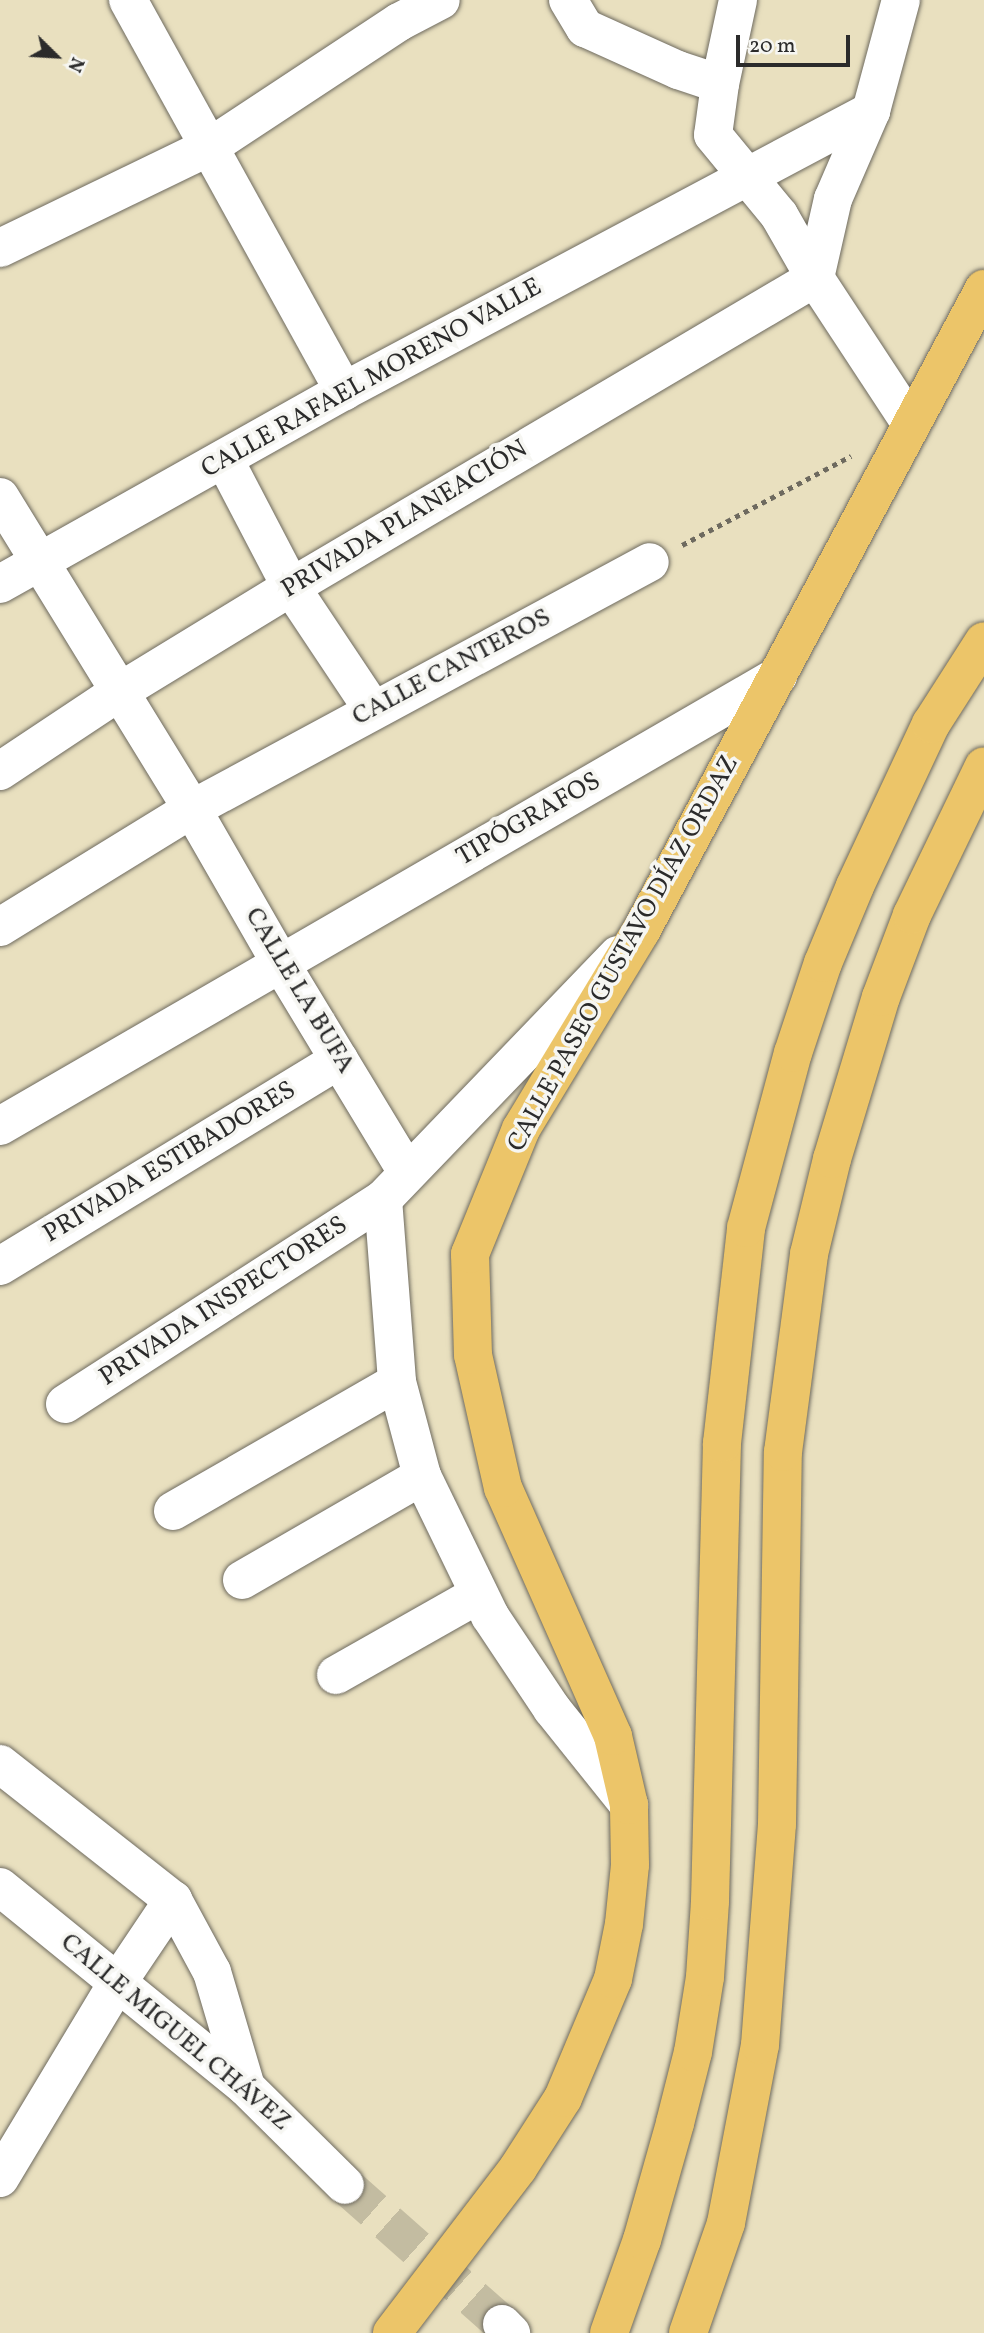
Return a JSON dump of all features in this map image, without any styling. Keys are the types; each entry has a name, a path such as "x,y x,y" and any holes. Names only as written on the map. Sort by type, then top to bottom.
{"main road":[{"name":"CALLE PASEO GUSTAVO DÍAZ ORDAZ","path":"392,2333 519,2168 568,2086 613,1979 624,1923 630,1865 629,1805 613,1736 503,1488 473,1356 470,1254 521,1129 641,930 984,289"},
{"path":"609,2333 642,2240 675,2123 693,2052 705,1977 710,1901 722,1443 746,1228 793,1053 823,963 860,874 931,724 984,640"},
{"path":"688,2333 726,2223 760,2045 777,1824 783,1452 809,1254 832,1159 881,997 912,915 984,766"}],"street":[{"path":"128,0 344,391"},
{"path":"0,248 211,146 393,11 441,0"},
{"path":"568,0 585,28 678,70 720,84"},
{"path":"738,0 720,84 713,135 779,215 815,278 911,424"},
{"path":"815,278 833,199 871,111 901,0"},
{"name":"CALLE RAFAEL MORENO VALLE","path":"0,584 344,391 871,111"},
{"name":"PRIVADA PLANEACIÓN","path":"0,771 119,692 291,587 815,278"},
{"path":"224,460 291,587 373,710"},
{"name":"CALLE LA BUFA","path":"0,498 38,564 192,809 339,1060 395,1186"},
{"name":"CALLE CANTEROS","path":"0,927 192,809 650,562"},
{"name":"TIPÓGRAFOS","path":"0,1126 778,676"},
{"name":"PRIVADA INSPECTORES","path":"65,1404 395,1186 641,930"},
{"name":"PRIVADA ESTIBADORES","path":"0,1266 339,1060"},
{"path":"395,1186 397,1382 422,1476 479,1594 552,1709 629,1805"},
{"path":"173,1511 397,1382"},
{"path":"242,1580 422,1476"},
{"path":"336,1675 479,1594"},
{"path":"0,1764 173,1900 212,1972 246,2087"},
{"name":"CALLE MIGUEL CHÁVEZ","path":"0,1887 246,2087 345,2185"},
{"path":"0,2178 118,1982 173,1900"}],"path":[{"path":"650,562 852,455"}],"tunnel":[{"path":"345,2185 502,2324"}]}
